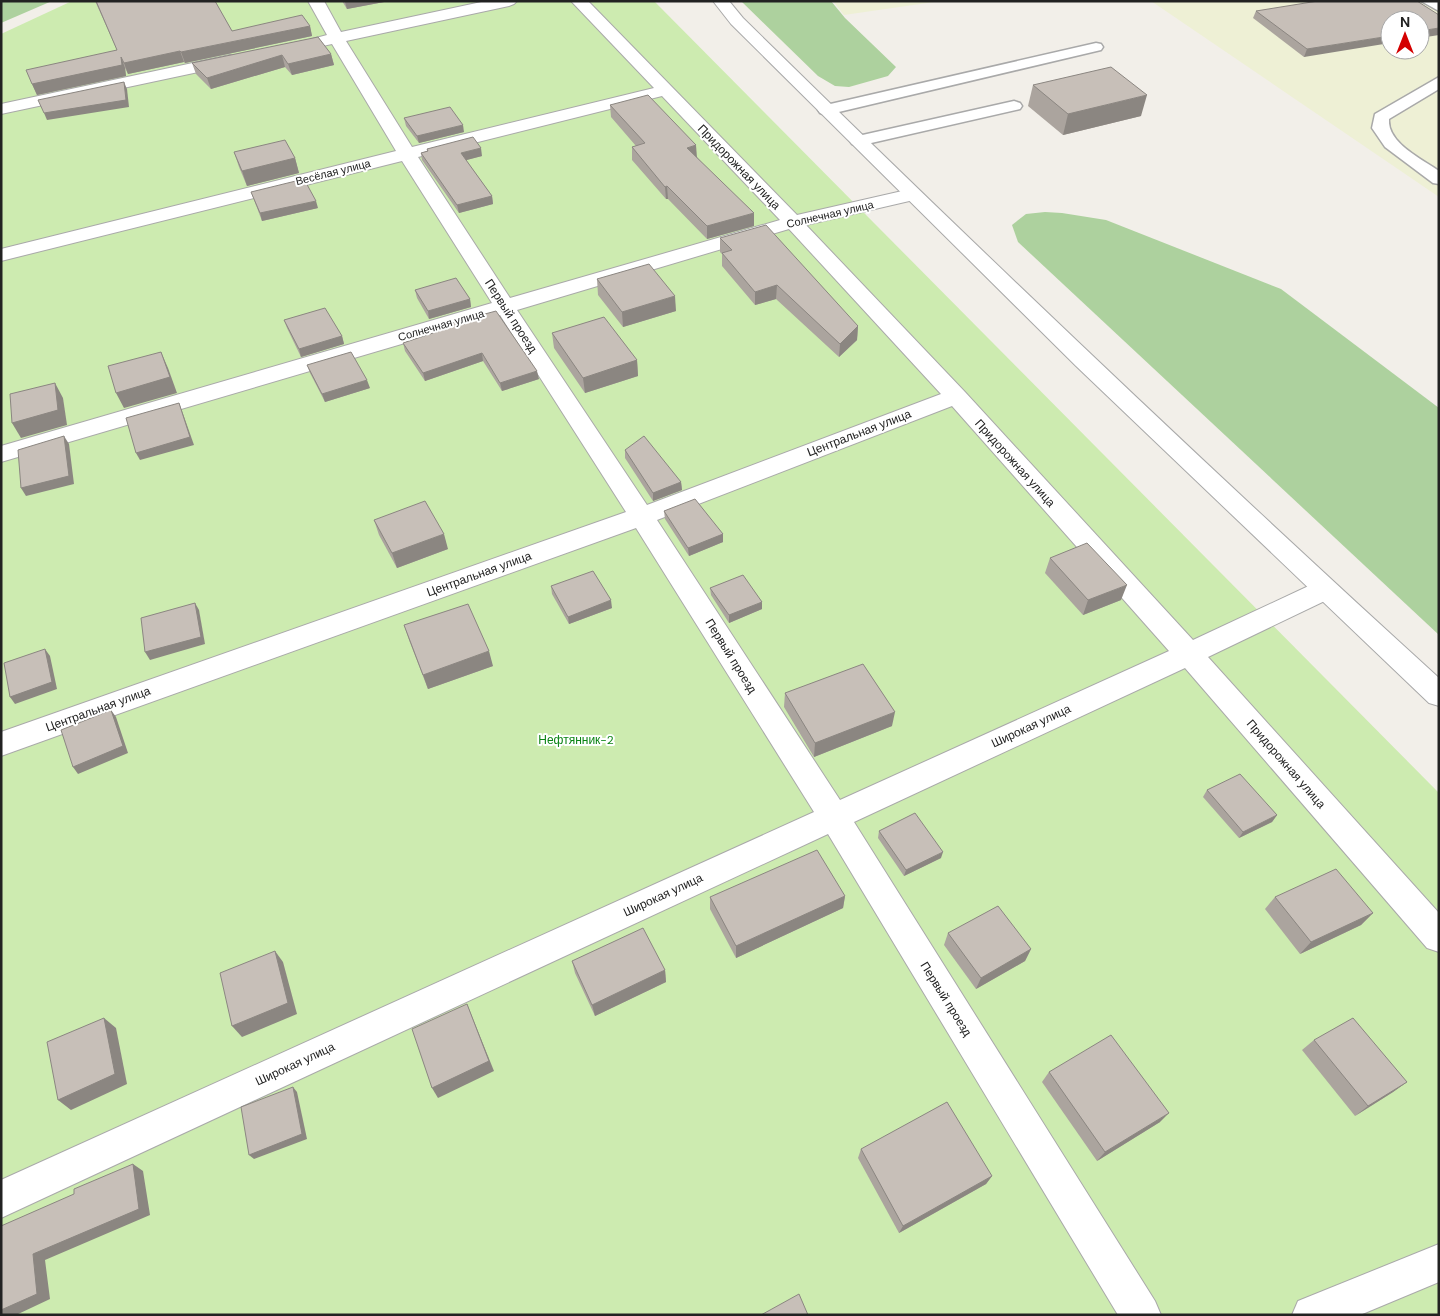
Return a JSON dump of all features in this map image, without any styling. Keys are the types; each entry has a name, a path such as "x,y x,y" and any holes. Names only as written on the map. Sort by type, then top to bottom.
{"street":[{"name":"Первый проезд","path":"316,1 336,38 407,154 504,307 642,516 834,817 1141,1315"},
{"path":"307,44 509,1"},
{"name":"Придорожная улица","path":"579,1 793,222 955,396 1189,654 1439,937"},
{"path":"721,1 737,21 911,195 1324,590 1439,695"},
{"path":"1,109 250,56"},
{"name":"Весёлая улица","path":"1,255 665,90"},
{"name":"Солнечная улица","path":"1,454 793,222 911,195"},
{"name":"Центральная улица","path":"1,744 642,516 955,396"},
{"name":"Широкая улица","path":"1,1199 1189,654 1324,590"},
{"path":"1312,1315 1439,1263"}],"lane":[{"path":"1428,1 1439,7"},
{"path":"826,110 1096,47"},
{"path":"1439,82 1381,117 1380,128 1391,144 1439,179"},
{"path":"858,142 1014,106"}],"green space":[{"path":"1,1 52,1 1,23"},
{"name":"Нефтянник-2","path":"72,1 654,1 1439,793 1439,1315 1,1315 1,34"},
{"path":"741,1 831,1 845,18 896,67 888,76 849,87 835,86 818,76"},
{"path":"833,1 941,1 844,15"},
{"path":"1151,1 1439,1 1439,197"},
{"path":"1045,212 1106,220 1281,289 1439,408 1439,635 1018,242 1012,225 1026,214"}],"building":[{"path":"96,1 215,1 232,31 302,15 310,26 124,63 121,57 122,65 32,84 26,70 117,50"},
{"path":"1318,1 1417,1 1439,15 1439,28 1430,29 1430,10 1380,10 1380,38 1307,49 1256,11"},
{"path":"318,37 331,54 288,64 282,55 207,78 192,63"},
{"path":"1111,67 1147,95 1068,114 1033,85"},
{"path":"124,82 126,100 44,113 38,100"},
{"path":"648,95 696,145 687,148 754,213 707,226 667,186 665,187 632,147 645,143 610,105"},
{"path":"450,107 463,125 417,136 404,118"},
{"path":"473,137 481,148 461,153 492,196 457,205 421,153 428,151 427,149"},
{"path":"285,140 295,158 242,171 234,152"},
{"path":"304,179 316,201 260,213 251,192"},
{"path":"766,225 858,326 840,344 777,285 755,292 722,253 732,250 720,238"},
{"path":"649,264 675,296 622,312 597,279"},
{"path":"456,278 470,299 428,311 415,290"},
{"path":"325,308 342,336 299,349 284,320"},
{"path":"496,311 537,371 500,383 482,353 423,373 403,343 439,331 437,327"},
{"path":"604,317 637,360 583,378 552,333"},
{"path":"161,352 170,377 116,393 108,366"},
{"path":"351,352 367,380 322,394 307,365"},
{"path":"55,383 58,410 12,423 10,394"},
{"path":"179,403 190,437 136,453 126,418"},
{"path":"64,436 69,476 21,488 18,450"},
{"path":"644,436 681,482 653,493 625,450"},
{"path":"695,499 723,534 688,548 664,511"},
{"path":"425,501 444,534 392,553 374,520"},
{"path":"1087,543 1127,585 1088,600 1050,558"},
{"path":"593,571 611,600 568,617 551,586"},
{"path":"743,575 762,602 729,615 710,588"},
{"path":"195,603 201,637 145,652 141,618"},
{"path":"468,604 489,651 423,675 404,625"},
{"path":"45,649 52,682 10,697 4,663"},
{"path":"863,664 895,712 815,743 785,693"},
{"path":"111,710 123,746 73,767 61,730"},
{"path":"1240,774 1277,815 1243,832 1207,790"},
{"path":"915,813 943,852 906,870 879,831"},
{"path":"817,850 845,896 736,946 710,897"},
{"path":"1336,869 1373,913 1311,942 1275,897"},
{"path":"998,906 1031,949 981,978 948,933"},
{"path":"643,928 665,970 592,1005 572,961"},
{"path":"275,951 288,1003 232,1026 220,973"},
{"path":"467,1004 489,1061 432,1088 412,1029"},
{"path":"104,1018 115,1074 58,1100 47,1042"},
{"path":"1353,1018 1407,1082 1368,1106 1314,1040"},
{"path":"1111,1035 1169,1113 1105,1152 1049,1072"},
{"path":"293,1087 302,1134 249,1155 241,1107"},
{"path":"947,1102 992,1176 903,1226 861,1149"},
{"path":"133,1164 139,1209 33,1254 37,1294 1,1310 1,1226 74,1194 74,1189"},
{"path":"799,1294 808,1315 761,1315"}]}
